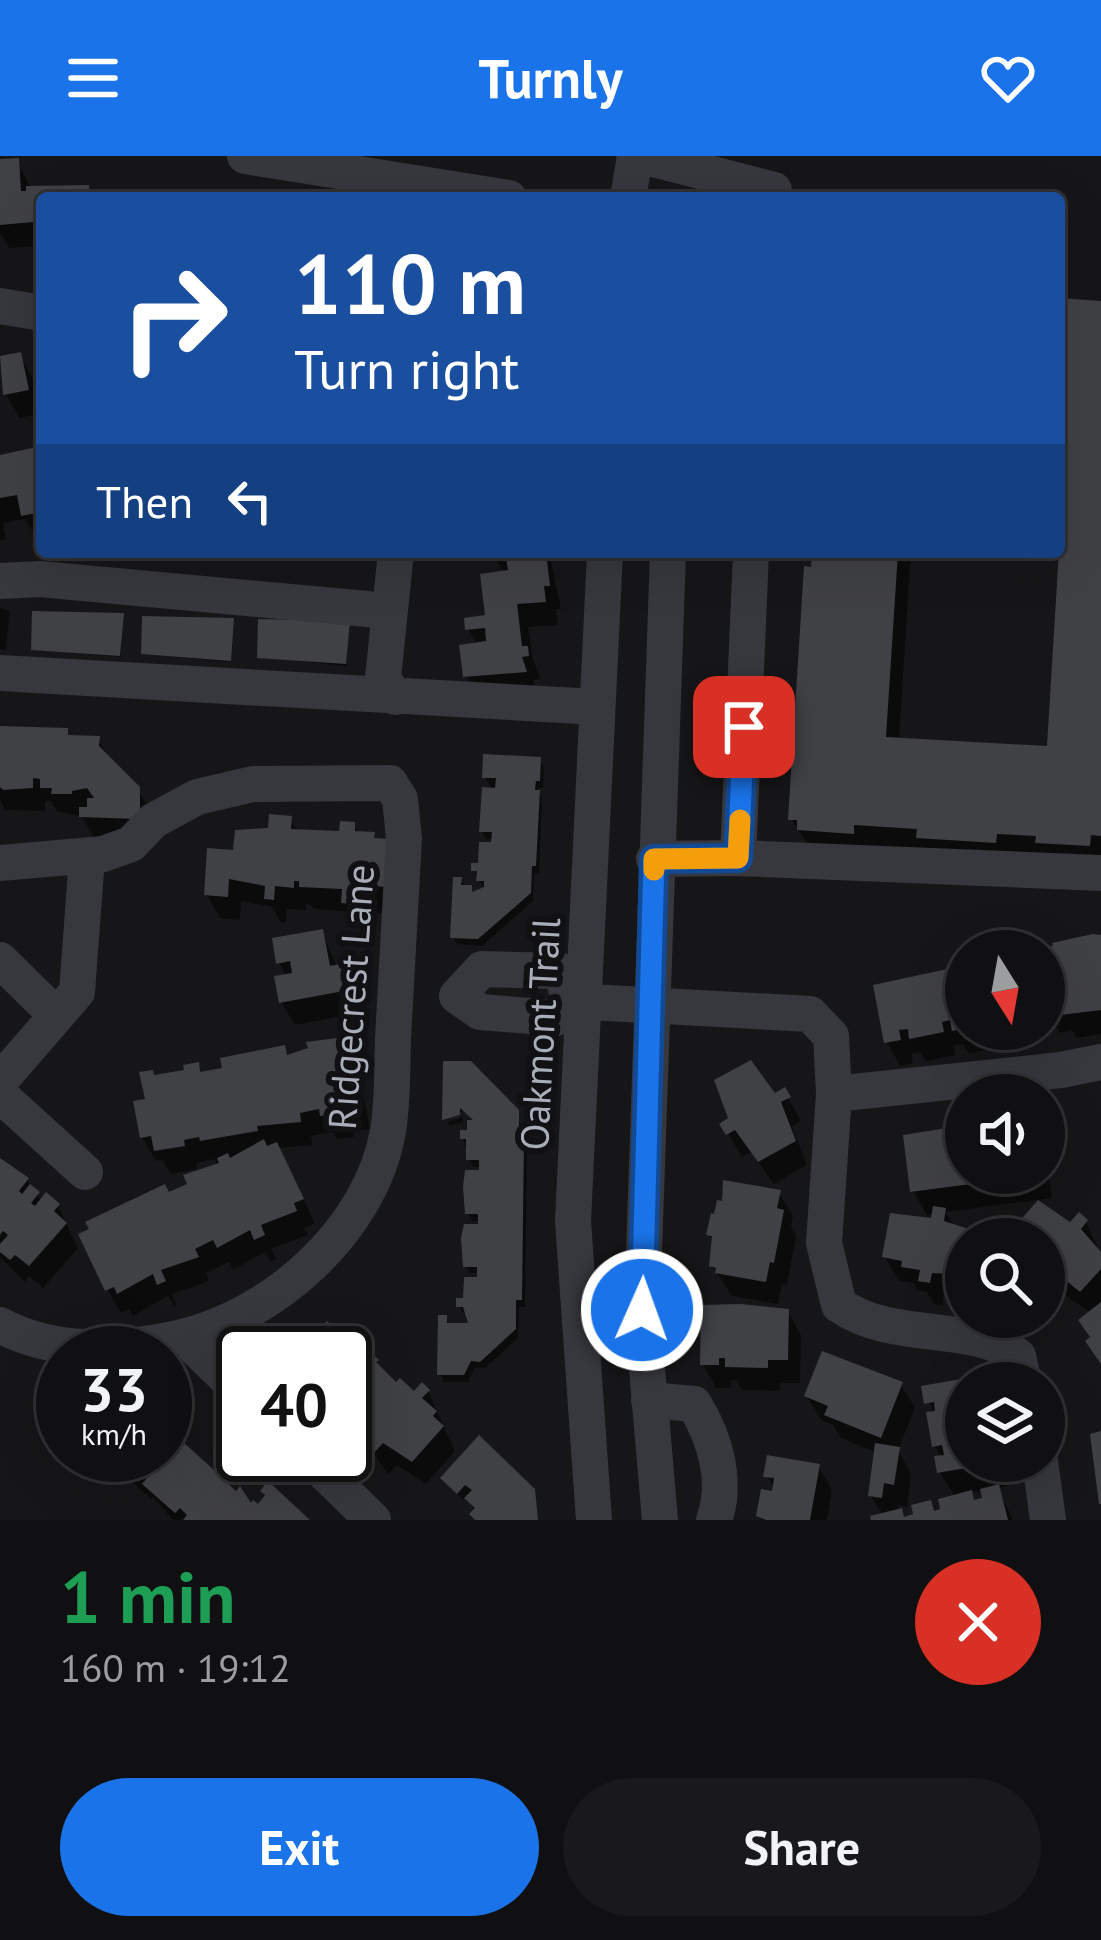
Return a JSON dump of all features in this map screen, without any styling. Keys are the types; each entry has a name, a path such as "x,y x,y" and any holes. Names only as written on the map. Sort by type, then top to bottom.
{"street":[{"path":"245,156 471,192"},
{"path":"630,192 639,156 765,192"},
{"path":"0,306 36,312"},
{"path":"395,558 383,677 395,698"},
{"name":"Oakmont Trail","path":"594,1520 573,1220 578,1002 605,558"},
{"path":"660,1520 642,1310 668,558"},
{"path":"738,858 751,558"},
{"path":"0,581 40,579 388,611"},
{"path":"0,673 596,707"},
{"name":"Ridgecrest Lane","path":"87,857 131,844 153,821 197,797 253,784 390,783 400,799 404,838 388,1131 372,1184 332,1241 295,1278 257,1308 192,1334"},
{"path":"0,863 87,857 76,992 0,1081"},
{"path":"654,859 738,858 1101,873"},
{"path":"0,960 56,1015"},
{"path":"395,998 457,996 482,970 562,971 578,1002 810,1014 831,1036 834,1094 824,1243 839,1305 860,1319 892,1328 1000,1344 1019,1362"},
{"path":"834,1094 1101,1062"},
{"path":"0,1095 85,1172"},
{"name":"Ridgecrest Lane","path":"0,1325 36,1341"},
{"path":"192,1345 216,1368"},
{"path":"649,1400 694,1404 705,1420 719,1472 714,1520"},
{"path":"334,1482 373,1520"},
{"path":"1043,1482 1048,1520"}],"building":[{"path":"19,158 21,191 26,186 89,185 90,192 36,192 34,245 33,222 0,225 0,159"},
{"path":"1065,298 1101,301 1101,836 1091,835 1090,846 1035,843 1036,836 997,834 996,843 916,838 917,829 854,825 854,834 797,830 797,820 788,820 804,566 811,567 812,558 898,558 886,737 1047,746 1059,558 1065,558"},
{"path":"21,352 29,390 3,395 0,356"},
{"path":"36,447 36,513 21,516 17,495 0,498 0,455"},
{"path":"506,558 547,558 550,586 544,586 546,602 517,604 522,646 528,646 529,656 522,657 527,672 463,677 459,645 486,641 485,628 465,630 464,618 485,615 480,574 508,570"},
{"path":"32,611 124,613 120,656 31,650"},
{"path":"142,616 234,618 231,661 141,654"},
{"path":"258,619 350,621 346,664 257,658"},
{"path":"0,726 68,728 68,735 100,736 99,746 140,787 140,819 79,817 79,807 87,807 87,798 94,798 87,788 51,794 52,788 40,788 40,779 33,778 33,788 3,790"},
{"path":"483,754 541,757 535,790 540,790 536,866 532,866 531,893 478,939 450,938 453,877 462,877 461,885 472,885 472,892 484,887 484,881 476,881 477,871 471,871 471,863 478,863 479,842 491,842 492,832 479,832 482,787 495,788 496,778 482,778"},
{"path":"269,814 292,816 291,829 339,831 340,821 355,822 355,831 390,839 387,887 353,890 352,904 341,903 342,889 299,887 299,881 294,881 294,888 275,886 274,900 264,899 265,886 229,879 228,897 204,895 207,848 233,850 235,830 268,828"},
{"path":"323,929 330,966 344,963 349,990 279,1003 274,976 292,973 290,961 276,964 272,938"},
{"path":"1101,935 1101,1010 1065,1014 1065,940"},
{"path":"945,970 944,1032 909,1039 908,1029 899,1030 901,1040 884,1043 873,985"},
{"path":"345,1037 359,1105 341,1109 342,1114 320,1116 319,1109 300,1113 301,1122 257,1126 258,1131 200,1141 199,1137 184,1140 185,1146 154,1151 151,1136 140,1138 133,1101 145,1099 139,1072 153,1070 154,1075 184,1070 183,1065 199,1062 200,1072 222,1068 220,1058 285,1045 287,1055 308,1048 306,1042"},
{"path":"751,1060 775,1093 785,1087 791,1097 781,1102 796,1141 758,1162 735,1130 726,1135 719,1124 728,1118 714,1080"},
{"path":"443,1061 471,1061 519,1110 519,1138 524,1138 522,1300 516,1300 516,1329 480,1362 471,1361 464,1375 437,1375 438,1315 447,1315 447,1323 468,1323 463,1307 456,1307 456,1298 463,1298 464,1277 477,1277 477,1267 463,1267 461,1238 464,1224 478,1224 478,1214 465,1214 463,1187 465,1170 479,1170 479,1160 466,1160 466,1139 460,1139 460,1130 467,1130 467,1120 473,1120 460,1108 460,1115 442,1120"},
{"path":"945,1128 945,1187 910,1192 903,1135"},
{"path":"264,1139 267,1146 277,1142 304,1199 294,1203 297,1211 261,1225 265,1235 254,1240 250,1230 217,1248 213,1240 195,1249 199,1257 161,1270 166,1281 157,1285 153,1274 117,1294 114,1287 105,1291 78,1234 89,1229 85,1222 165,1184 169,1192 187,1184 183,1175 219,1163 217,1158 228,1153 230,1158"},
{"path":"0,1158 29,1178 19,1191 22,1194 30,1184 40,1192 31,1203 35,1206 46,1192 60,1204 54,1211 67,1223 29,1266 15,1255 10,1260 0,1252 8,1235 3,1231 0,1235"},
{"path":"723,1180 781,1190 777,1208 784,1210 766,1282 715,1273 716,1268 709,1266 712,1236 706,1235 717,1200 722,1201"},
{"path":"1038,1200 1064,1218 1022,1218"},
{"path":"933,1206 946,1208 945,1274 932,1273 930,1283 918,1281 920,1270 882,1257 890,1213 931,1218"},
{"path":"1079,1212 1088,1220 1081,1229 1101,1252 1101,1269 1080,1292 1065,1280 1065,1219 1070,1222"},
{"path":"1101,1302 1101,1364 1078,1320"},
{"path":"701,1305 789,1309 788,1360 768,1360 768,1368 725,1367 725,1358 719,1358 719,1365 700,1365"},
{"path":"822,1351 903,1382 881,1438 824,1415 828,1406 804,1396"},
{"path":"372,1354 396,1382 400,1378 414,1391 422,1382 430,1390 422,1398 437,1411 433,1416 444,1426 412,1462 383,1443 374,1453"},
{"path":"945,1382 945,1472 937,1473 934,1456 944,1455 942,1445 932,1447 926,1412 935,1411 934,1402 924,1404 921,1386"},
{"path":"1101,1431 1101,1504 1099,1504 1090,1434"},
{"path":"479,1435 535,1489 538,1520 475,1520 469,1514 475,1508 464,1498 472,1490 465,1485 457,1494 440,1478"},
{"path":"875,1443 900,1447 894,1485 884,1483 882,1498 868,1496"},
{"path":"192,1450 216,1470 216,1482 226,1482 236,1491 240,1486 251,1503 258,1504 265,1495 260,1491 269,1482 310,1520 183,1520 187,1515 180,1508 175,1513 142,1484 192,1482"},
{"path":"767,1455 820,1464 810,1520 756,1516 761,1489 772,1491 774,1478 763,1477"},
{"path":"999,1484 1008,1520 871,1520 870,1516 902,1508 904,1517 913,1514 911,1505 931,1500 934,1511 940,1509 938,1499 972,1490 974,1500 982,1498 980,1489"}],"slow traffic":[{"path":"654,870 654,859 738,858 740,820"}],"route":[{"path":"642,1310 654,859 738,858 744,727"}]}
